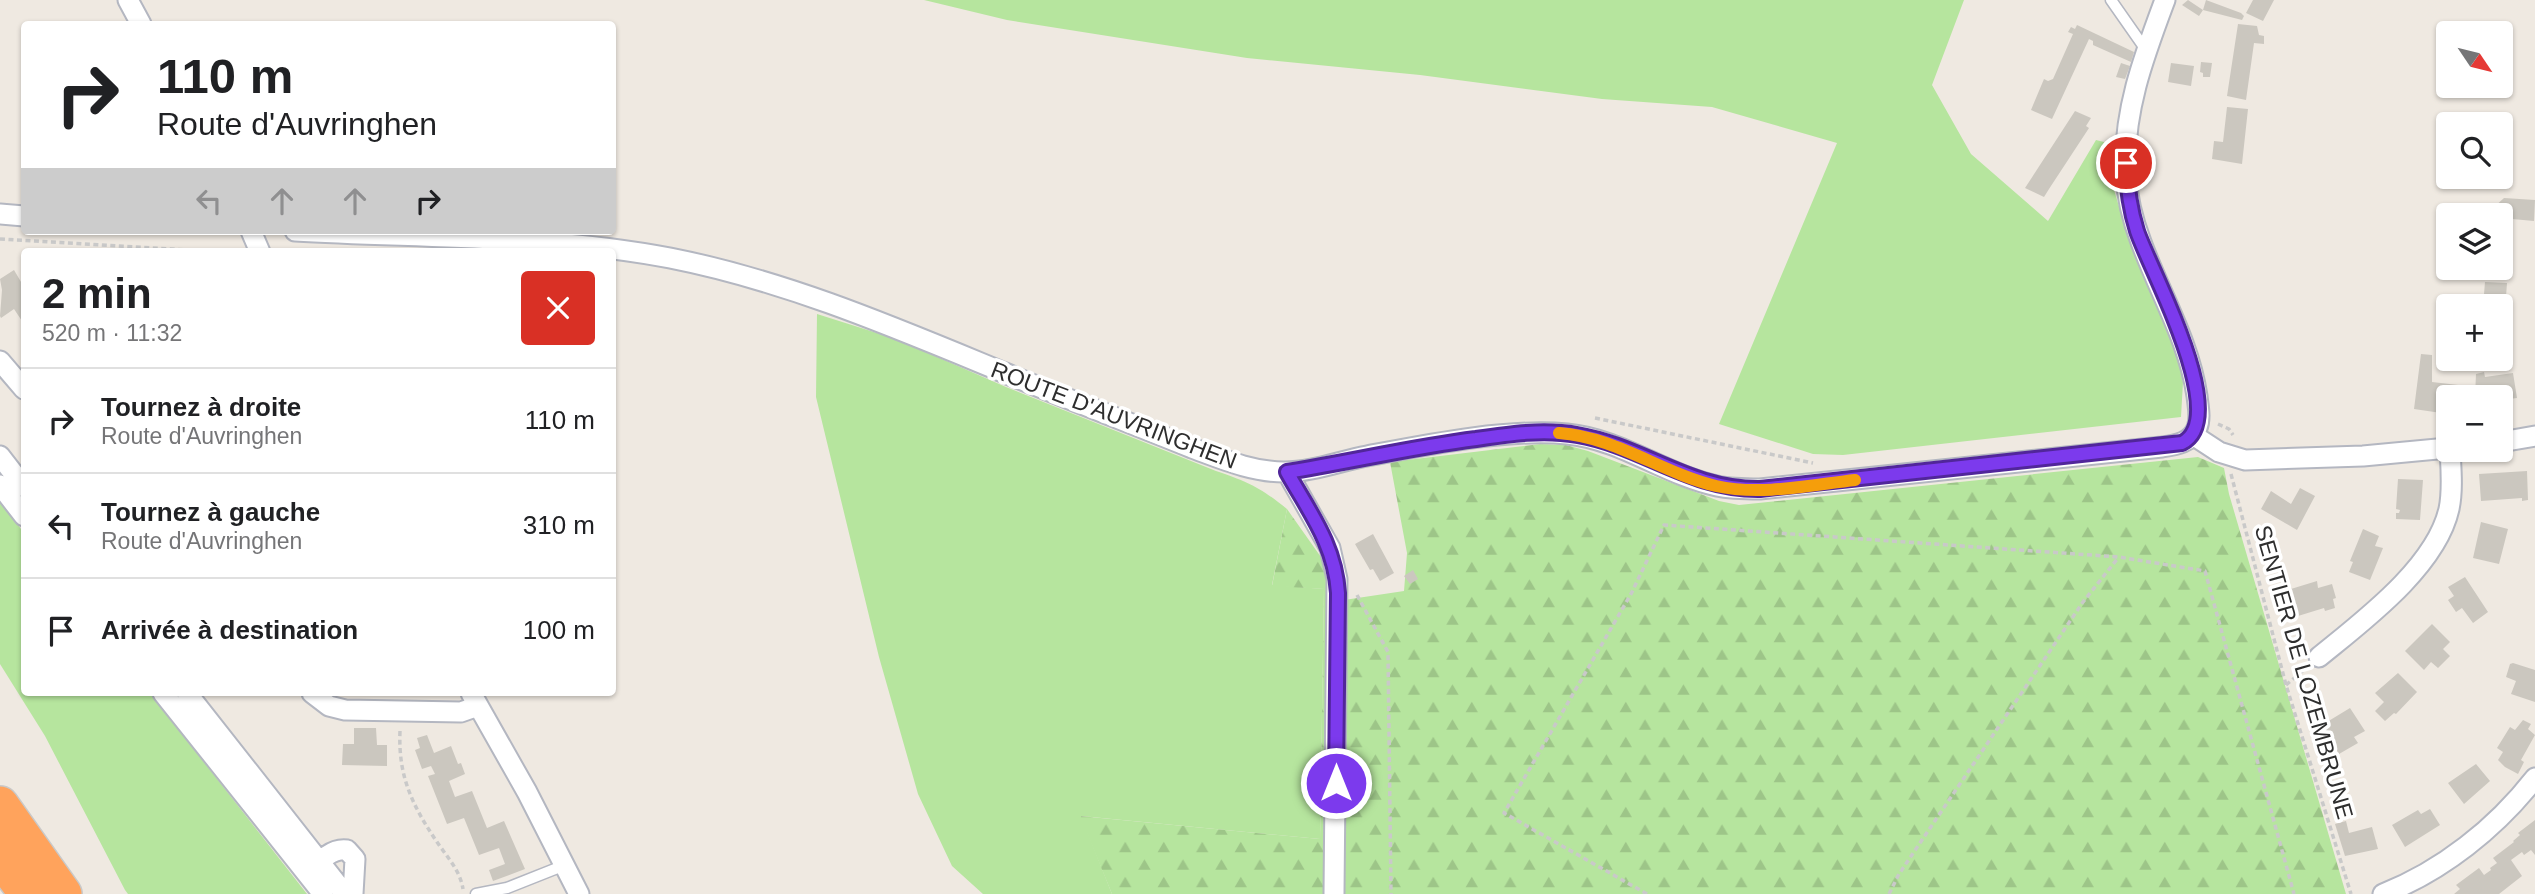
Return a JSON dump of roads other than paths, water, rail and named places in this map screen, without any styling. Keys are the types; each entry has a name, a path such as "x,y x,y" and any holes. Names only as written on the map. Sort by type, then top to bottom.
{"highway":[{"path":"0,805 63,894"},
{"path":"0,856 28,894"}],"street":[{"path":"128,0 139,21"},
{"path":"2165,0 2146,50 2130,114 2127,184 2139,238 2189,359 2199,417 2193,435 2211,448 2231,457 2258,460 2436,450"},
{"path":"0,214 21,216"},
{"name":"ROUTE D'AUVRINGHEN","path":"374,235 596,248"},
{"name":"ROUTE D'AUVRINGHEN","path":"616,250 705,266 777,285 861,314 1226,461 1265,471 1287,472 1464,440 1557,433 1605,442 1715,486 1773,489 2162,447 2182,443 2193,435"},
{"path":"0,361 21,386"},
{"path":"2513,440 2535,436"},
{"path":"0,456 21,483"},
{"path":"2319,657 2406,580 2435,545 2449,507 2449,462"},
{"path":"1287,472 1330,548 1337,579 1334,894"},
{"path":"0,485 21,512"},
{"path":"166,696 314,869 345,894"},
{"path":"189,696 314,869 323,894"},
{"path":"315,696 337,709 401,711 461,712 475,699 527,792 579,894"},
{"path":"2383,894 2428,873 2456,853 2505,811 2535,778"},
{"path":"314,869 340,849 347,849 355,859 353,894"}],"lane":[{"path":"2112,0 2146,50"},
{"path":"476,894 507,887 565,865"}]}
